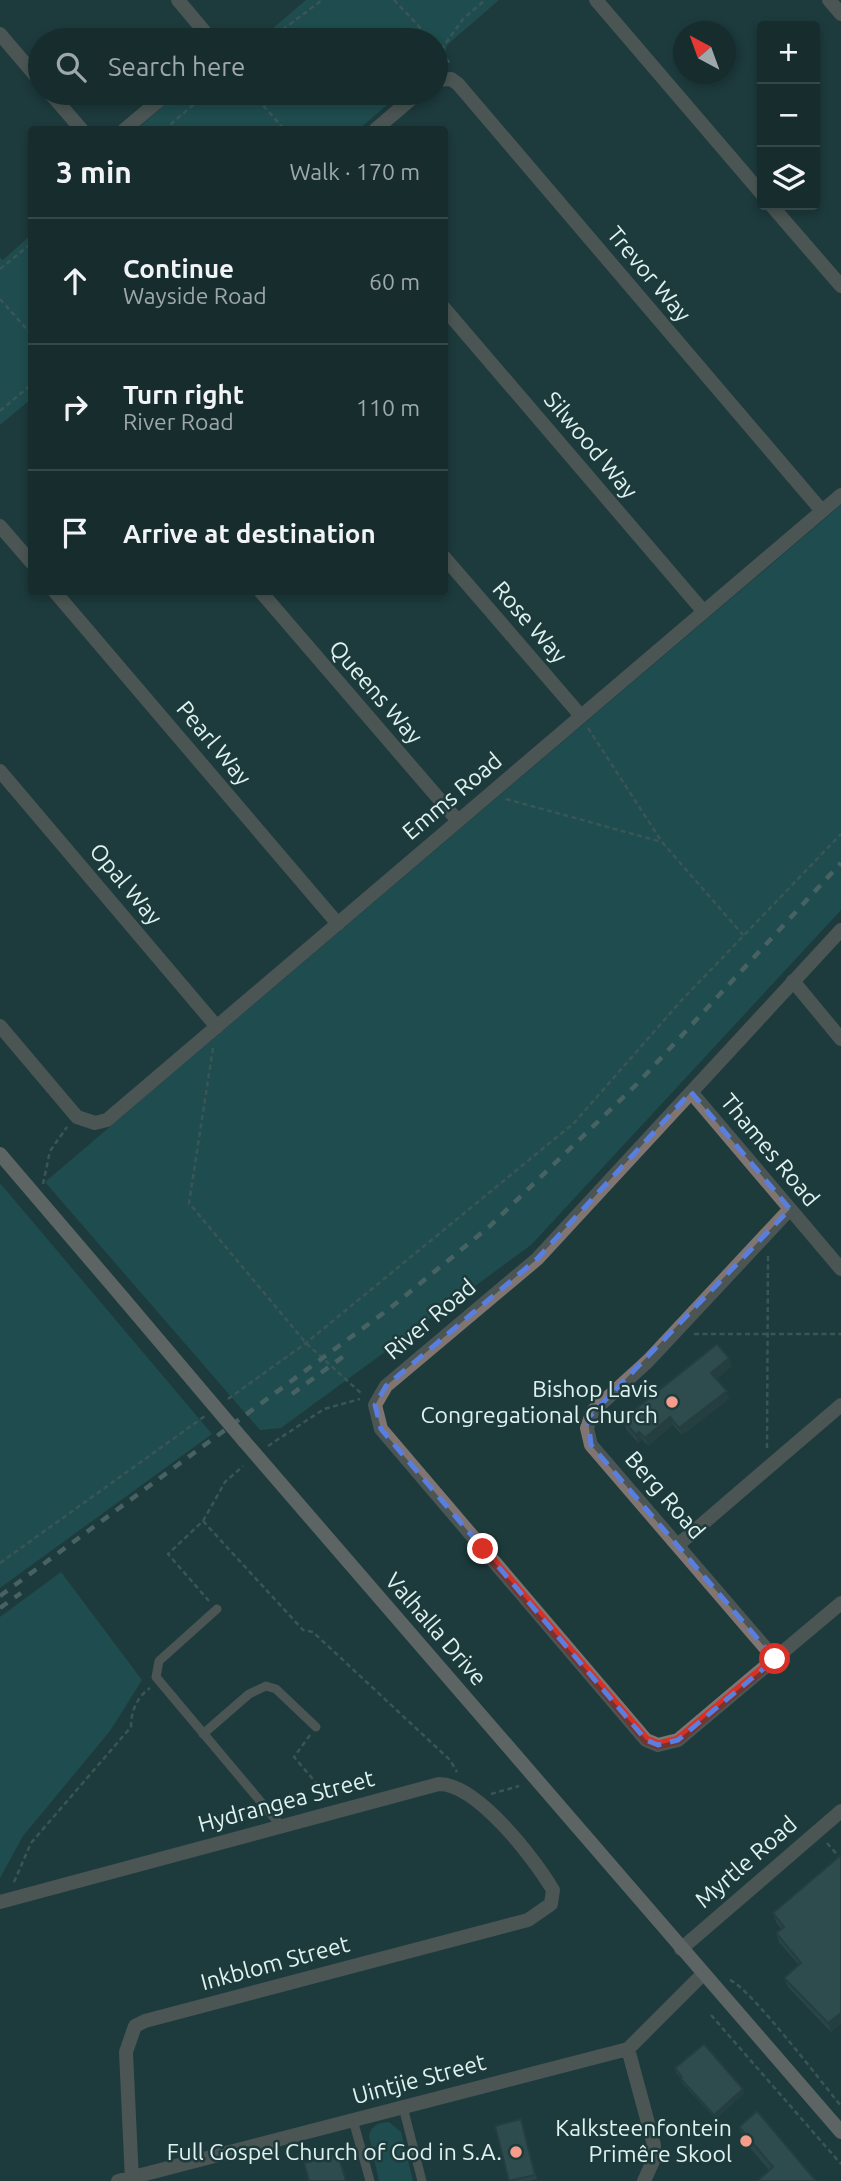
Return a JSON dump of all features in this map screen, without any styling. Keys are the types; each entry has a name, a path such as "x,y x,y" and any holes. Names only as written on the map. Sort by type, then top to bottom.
{"main road":[{"name":"Valhalla Drive","path":"0,1154 244,1441 841,2132"}],"street":[{"path":"178,0 201,28"},
{"path":"596,0 757,188"},
{"path":"829,0 841,14"},
{"path":"0,34 28,67"},
{"name":"Trevor Way","path":"448,79 458,84 822,511"},
{"path":"60,105 79,126"},
{"path":"129,126 154,105"},
{"path":"380,126 404,105"},
{"path":"775,210 841,286"},
{"name":"Silwood Way","path":"448,313 704,612"},
{"name":"Emms Road","path":"83,1120 101,1122 113,1116 841,495"},
{"path":"0,526 28,558"},
{"name":"Rose Way","path":"448,562 581,716"},
{"name":"Pearl Way","path":"58,595 338,924"},
{"name":"Queens Way","path":"264,595 458,821"},
{"name":"Opal Way","path":"0,771 217,1027"},
{"name":"River Road","path":"775,1659 678,1740 658,1745 646,1740 381,1429 375,1405 386,1386 537,1259 841,929"},
{"path":"793,981 841,1039"},
{"path":"0,1026 83,1120"},
{"name":"Thames Road","path":"691,1092 841,1269"},
{"name":"Berg Road","path":"775,1659 591,1445 587,1428 593,1412 678,1330 790,1209"},
{"path":"678,1544 841,1405"},
{"path":"775,1659 841,1603"},
{"name":"Hydrangea Street","path":"4,1900 439,1784 468,1792"},
{"name":"Inkblom Street","path":"127,2180 126,2052 135,2026 145,2021 528,1920 551,1904 553,1891 548,1882 468,1792"},
{"name":"Myrtle Road","path":"681,1949 841,1811"},
{"path":"644,2181 653,2161 654,2145 628,2049 703,1974"},
{"name":"Uintjie Street","path":"127,2180 628,2049"}],"lane":[{"path":"217,1609 159,1661 156,1677 282,1827"},
{"path":"203,1734 249,1694 266,1686 276,1689 316,1727"},
{"path":"403,2107 422,2181"},
{"path":"353,2120 370,2181"}],"path":[{"path":"285,28 321,0"},
{"path":"394,0 421,28"},
{"path":"448,40 463,19 485,0"},
{"path":"448,62 451,67"},
{"path":"169,126 193,105"},
{"path":"262,105 281,126"},
{"path":"0,269 28,246"},
{"path":"0,299 28,330"},
{"path":"0,411 28,387"},
{"path":"581,716 662,842 743,935"},
{"path":"489,795 662,842"},
{"path":"227,1400 306,1343 574,1123 743,935 841,834"},
{"path":"217,1027 189,1203 306,1343 366,1397 324,1409 268,1447"},
{"path":"43,1184 50,1151 83,1120"},
{"path":"766,1235 766,1452 773,1463"},
{"path":"678,1330 687,1334 841,1334"},
{"path":"0,1563 215,1408"},
{"path":"217,1609 168,1554 204,1521 225,1482 243,1466"},
{"path":"204,1521 303,1630 313,1632 450,1760 468,1792 502,1793 519,1786"},
{"path":"4,1900 31,1843 131,1727 131,1714 143,1693 159,1682"},
{"path":"316,1727 294,1757 329,1797 334,1812"},
{"path":"817,1831 841,1859"},
{"path":"729,1980 737,1983 841,2106"},
{"path":"711,2015 841,2164"}],"highlighted area":[{"path":"691,1092 790,1209 588,1418 591,1445 775,1659 678,1740 658,1745 646,1740 381,1429 375,1405 386,1386 537,1259"}],"shaded area":[{"path":"306,0 499,0 448,44 448,28 273,28"},
{"path":"165,105 387,105 362,126 141,126"},
{"path":"28,238 28,402 0,425 0,257 3,260"},
{"path":"841,505 841,910 531,1245 281,1428 260,1430 45,1182"},
{"path":"0,1183 212,1434 0,1588"},
{"path":"61,1572 142,1680 110,1731 23,1836 0,1878 0,1617"},
{"path":"389,2122 401,2132 413,2181 379,2181 369,2136 376,2125"}],"building":[{"path":"717,1344 729,1358 711,1373 727,1391 679,1428 670,1417 645,1438 639,1432 636,1435 624,1421 627,1416"},
{"path":"841,1855 841,2013 828,2023 784,1978 801,1963 776,1933 784,1927 773,1913"},
{"path":"704,2044 743,2089 714,2115 680,2078 682,2077 675,2068"},
{"path":"757,2111 816,2181 757,2181 773,2167 739,2127"},
{"name":"Full Gospel Church of God in S.A.","path":"521,2119 535,2175 509,2181 495,2126"},
{"path":"338,2154 346,2181 309,2181 304,2163"}],"railway":[{"path":"0,1596 389,1309 490,1226 637,1084 841,863"},
{"path":"292,1394 348,1353"},
{"path":"0,1608 21,1593"}],"place":[{"name":"Bishop Lavis Congregational Church","path":"672,1402"},
{"name":"Kalksteenfontein Primêre Skool","path":"746,2141"},
{"name":"Full Gospel Church of God in S.A.","path":"516,2152"}],"route":[{"path":"483,1549 652,1744 668,1744 678,1740 775,1659"}]}
